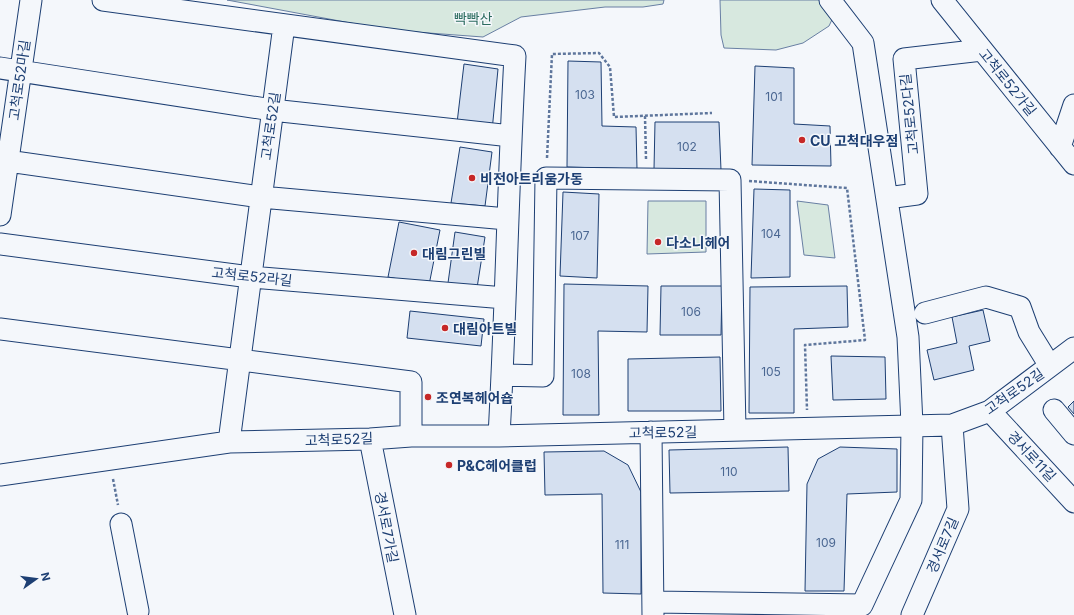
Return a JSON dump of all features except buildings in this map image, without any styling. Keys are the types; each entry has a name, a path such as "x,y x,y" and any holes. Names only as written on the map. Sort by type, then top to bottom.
{"street":[{"name":"고척로52마길","path":"0,215 4,160 21,70 31,0"},
{"path":"102,0 515,56 507,219 500,436"},
{"path":"650,432 653,609 862,604 911,500 912,425 908,337 863,43 830,0"},
{"name":"고척로52가길","path":"946,1 982,50 1074,164"},
{"name":"고척로52길","path":"229,442 284,25"},
{"name":"고척로52다길","path":"887,198 917,194 904,59 982,50"},
{"path":"0,68 21,70 272,110 511,136"},
{"path":"1060,147 1074,105"},
{"path":"4,160 261,197 507,219"},
{"path":"503,375 543,376 546,178 730,180 736,430"},
{"name":"고척로52라길","path":"0,244 250,277 505,298"},
{"path":"925,313 986,298 1020,307 1028,332 1050,366"},
{"path":"0,330 411,382 411,436"},
{"name":"고척로52길","path":"0,475 229,442 370,439 411,436 500,436 952,425 990,411 1074,348"},
{"path":"1054,410 1074,434"},
{"name":"경서로11길","path":"990,411 1074,502"},
{"name":"경서로7길","path":"912,615 958,509 952,425"},
{"name":"경서로7가길","path":"370,439 405,615"},
{"path":"121,524 138,614"}],"path":[{"path":"546,178 552,54 599,53 610,67 614,117 712,113"},
{"path":"645,116 646,179"},
{"path":"730,180 847,188 865,340 805,345 808,428"},
{"path":"109,459 121,524"}],"green space":[{"name":"빡빡산","path":"227,0 664,0 663,4 643,7 605,7 521,17 483,37 388,30"},
{"path":"720,0 830,0 837,9 829,26 803,43 776,50 724,48 721,35"},
{"path":"648,201 706,201 706,252 647,254"},
{"path":"797,201 828,205 835,258 804,255"}],"place":[{"name":"CU 고척대우점","path":"802,140"},
{"name":"비전아트리움가동","path":"472,178"},
{"name":"다소니헤어","path":"658,242"},
{"name":"대림그린빌","path":"414,253"},
{"name":"대림아트빌","path":"445,328"},
{"name":"조연복헤어숍","path":"428,397"},
{"name":"P&C헤어클럽","path":"449,465"}]}
